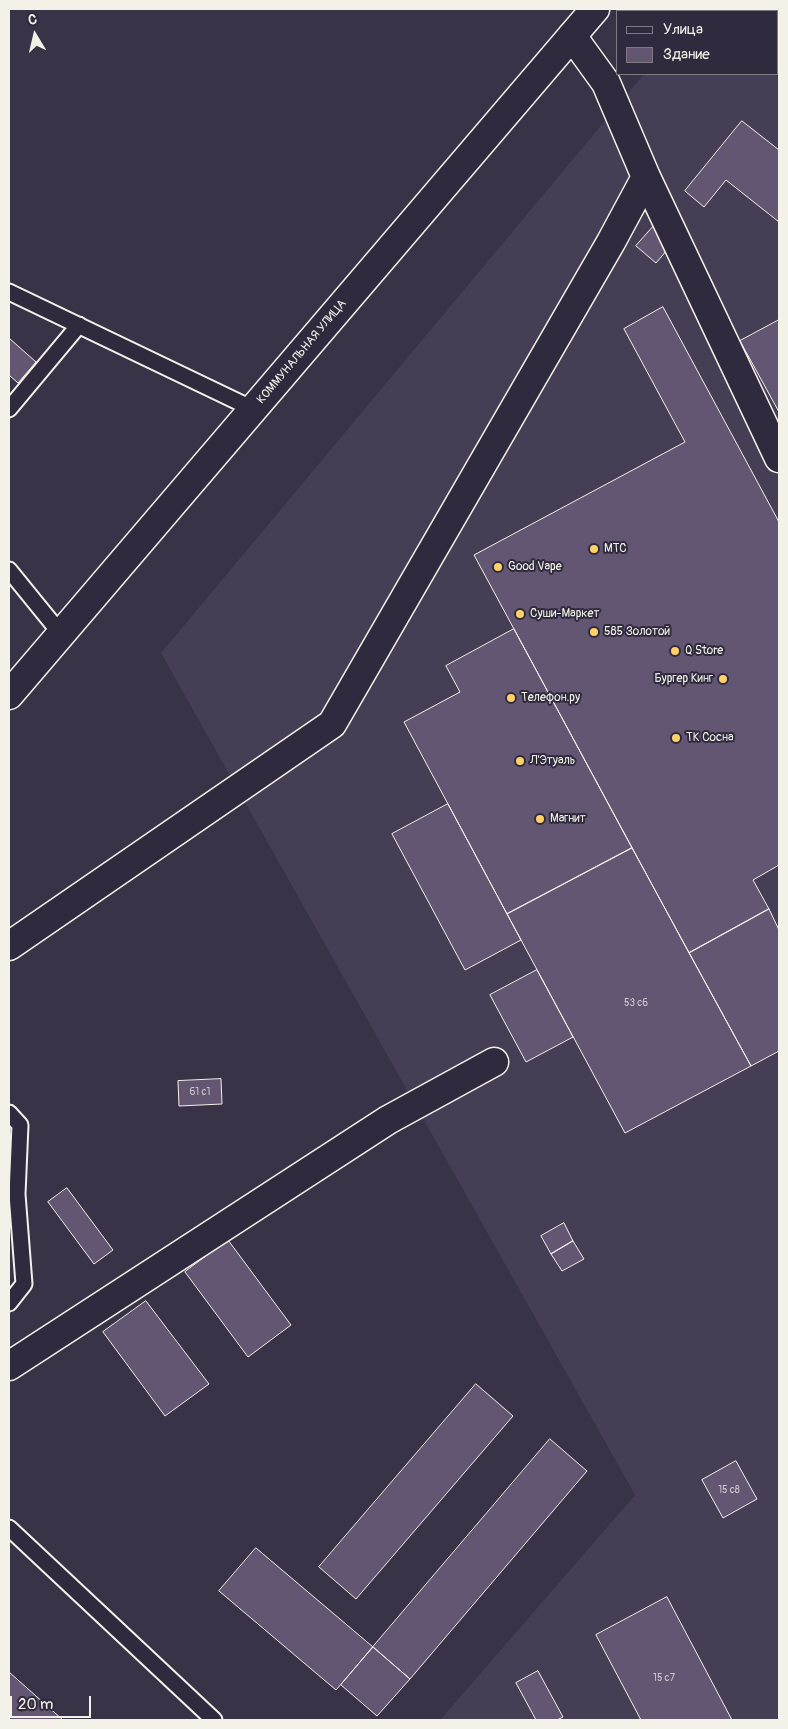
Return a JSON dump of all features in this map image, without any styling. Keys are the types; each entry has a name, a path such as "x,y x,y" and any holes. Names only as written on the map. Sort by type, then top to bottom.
{"street":[{"name":"КОММУНАЛЬНАЯ УЛИЦА","path":"9,695 595,9"},
{"path":"572,36 606,83 646,177 779,458"},
{"path":"9,946 332,724 601,259 646,177"},
{"path":"9,1366 388,1120 494,1062"}],"lane":[{"path":"9,292 253,409"},
{"path":"9,409 79,326"},
{"path":"9,570 61,634"},
{"path":"9,1113 20,1125 17,1194 24,1284 9,1303"},
{"path":"9,1528 214,1720"}],"shaded area":[{"path":"779,9 779,1720 440,1720 635,1495 161,653 643,75 778,75 778,10 698,10"}],"building":[{"path":"742,121 779,150 779,222 726,180 704,207 685,191"},
{"path":"660,219 679,236 656,263 636,246"},
{"name":"ТК Сосна","path":"663,307 779,522 779,865 753,880 769,909 689,953 474,555 685,442 624,329"},
{"path":"779,320 779,412 740,341"},
{"path":"9,338 36,362 18,383 9,375"},
{"path":"514,629 632,848 507,914 404,722 460,692 446,666"},
{"path":"448,804 521,940 465,970 392,834"},
{"path":"632,848 751,1066 625,1133 507,914"},
{"path":"769,909 779,930 779,1051 751,1066 689,953"},
{"path":"537,970 573,1037 526,1062 490,995"},
{"path":"221,1079 222,1104 179,1106 178,1081"},
{"path":"67,1188 113,1250 94,1264 48,1202"},
{"path":"564,1223 573,1241 551,1254 541,1236"},
{"path":"228,1240 291,1325 248,1357 185,1272"},
{"path":"573,1241 584,1259 562,1271 551,1254"},
{"path":"146,1301 209,1384 165,1416 103,1332"},
{"path":"476,1384 513,1416 356,1599 319,1567"},
{"path":"550,1439 587,1471 410,1679 373,1647"},
{"path":"736,1461 757,1499 723,1518 702,1480"},
{"path":"256,1548 373,1647 336,1690 219,1591"},
{"path":"667,1597 732,1720 641,1720 596,1635"},
{"path":"373,1647 410,1679 377,1716 341,1685"},
{"path":"538,1671 563,1717 557,1720 536,1720 516,1683"},
{"path":"9,1672 63,1720 9,1720"}],"place":[{"name":"МТС","path":"594,549"},
{"name":"Good Vape","path":"498,567"},
{"name":"Суши-Маркет","path":"520,614"},
{"name":"585 Золотой","path":"594,632"},
{"name":"Q Store","path":"675,651"},
{"name":"Бургер Кинг","path":"723,679"},
{"name":"Телефон.ру","path":"511,698"},
{"name":"ТК Сосна","path":"676,738"},
{"name":"Л'Этуаль","path":"520,761"},
{"name":"Магнит","path":"540,819"}]}
